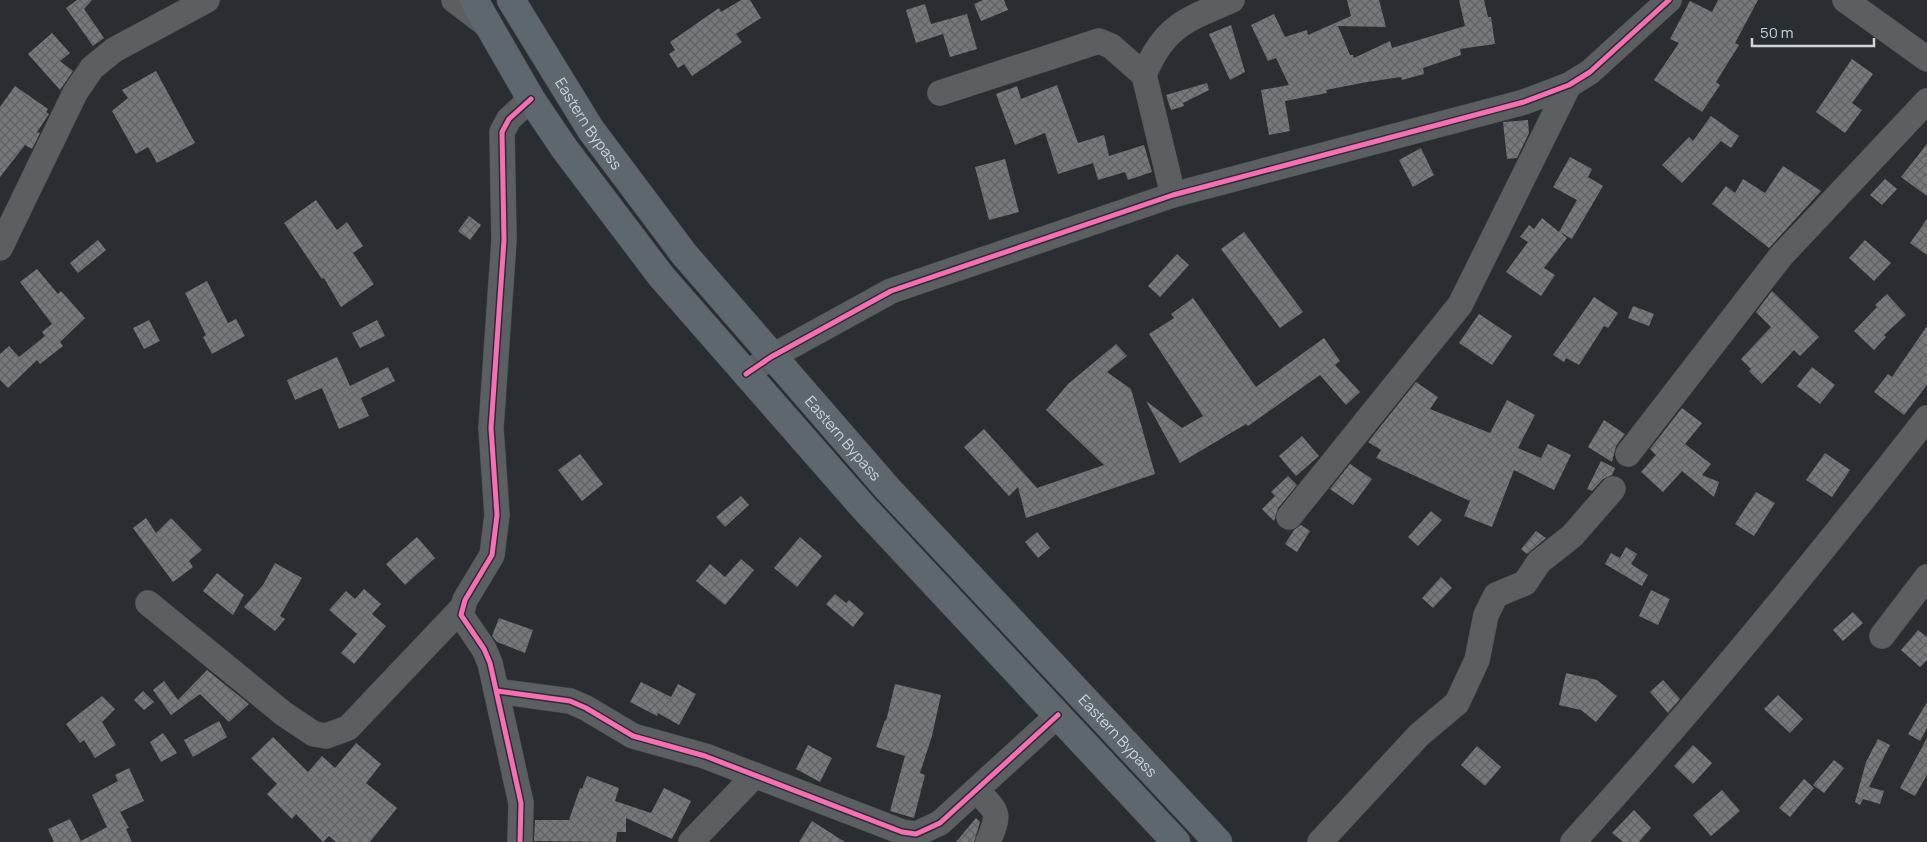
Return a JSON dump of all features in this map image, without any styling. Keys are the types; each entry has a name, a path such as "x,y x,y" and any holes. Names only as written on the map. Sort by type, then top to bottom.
{"main road":[{"name":"Eastern Bypass","path":"474,0 531,99 564,148 661,276 864,508 1176,842"},
{"name":"Eastern Bypass","path":"510,0 590,130 684,254 887,488 1218,842"}],"street":[{"path":"0,248 76,94 92,68 114,50 207,0"},
{"path":"454,0 488,26"},
{"path":"1173,195 1144,75 1153,52 1167,35 1190,18 1232,0"},
{"path":"746,374 771,356 891,291 1173,195 1524,102 1569,85 1590,72 1669,0"},
{"path":"1845,0 1927,60"},
{"path":"940,93 1099,41 1111,46 1144,75"},
{"path":"1289,517 1460,305 1569,85"},
{"path":"148,603 284,714 314,734 326,736 348,728 462,608 492,555 497,515 491,428 504,240 502,132 509,119 531,99"},
{"path":"1628,454 1781,256 1927,101"},
{"path":"1573,842 1662,745 1834,537 1927,418"},
{"path":"1320,842 1419,735 1457,703 1477,660 1486,616 1496,595 1525,584 1539,562 1572,536 1613,489"},
{"path":"1882,636 1927,577"},
{"path":"462,608 461,616 484,649 490,663 497,691 521,803 520,842"},
{"path":"497,691 570,701 586,708 633,736 705,756 902,832 916,834 940,823 1058,715"},
{"path":"691,842 755,775"},
{"path":"976,790 996,812 997,820 988,842"}],"building":[{"path":"77,0 92,0 84,9 104,38 93,46 66,8"},
{"path":"741,0 750,0 761,18 736,34 742,42 692,76 684,64 678,68 669,54 675,50 670,42 719,8 721,12"},
{"path":"983,0 1004,0 1008,10 981,21 974,4"},
{"path":"1347,0 1379,0 1386,27 1338,26 1350,55 1353,55 1354,58 1390,41 1392,48 1465,26 1459,0 1484,0 1488,17 1491,17 1495,44 1460,49 1461,55 1423,68 1424,74 1402,80 1401,77 1367,82 1326,90 1327,93 1285,101 1290,131 1269,135 1261,90 1289,85 1276,58 1268,61 1251,25 1274,14 1285,37 1307,30 1308,35 1351,16"},
{"path":"1718,0 1758,0 1735,43 1739,45 1716,82 1720,85 1702,112 1654,80 1679,43 1670,39 1690,1 1712,12"},
{"path":"925,4 931,24 967,14 977,49 950,57 943,34 916,43 906,10"},
{"path":"1231,25 1245,72 1230,80 1209,34"},
{"path":"52,33 70,53 60,61 73,71 60,90 28,54"},
{"path":"1852,59 1873,74 1852,103 1862,110 1845,133 1816,112"},
{"path":"156,71 195,143 157,163 148,147 136,154 112,111 128,98 122,90"},
{"path":"1207,83 1209,90 1183,103 1184,106 1171,110 1166,95"},
{"path":"1057,85 1078,143 1104,135 1109,156 1144,145 1152,172 1128,180 1125,172 1098,180 1093,163 1058,174 1045,133 1015,145 996,94 1017,86 1021,99"},
{"path":"15,86 48,109 46,112 49,114 37,132 40,133 32,149 25,145 0,177 0,107"},
{"path":"1711,116 1739,136 1731,148 1721,141 1682,183 1662,165 1689,137 1693,141"},
{"path":"1528,120 1529,133 1517,158 1507,159 1503,122"},
{"path":"1927,144 1927,196 1901,177"},
{"path":"1421,148 1434,175 1413,187 1399,160"},
{"path":"1570,157 1592,169 1588,177 1603,186 1572,239 1560,232 1567,238 1544,268 1555,275 1541,296 1506,272 1528,242 1520,237 1529,225 1534,229 1542,218 1559,232 1577,200 1553,187"},
{"path":"1005,159 1019,212 989,220 975,167"},
{"path":"1783,166 1821,191 1769,248 1712,204 1726,186 1735,193 1743,179 1765,193"},
{"path":"1885,179 1897,189 1882,205 1870,195"},
{"path":"316,200 337,230 347,222 363,246 353,253 374,284 341,307 324,278 322,279 284,223"},
{"path":"469,216 481,225 470,240 458,231"},
{"path":"1927,219 1927,255 1910,243"},
{"path":"1244,232 1303,312 1280,328 1221,249"},
{"path":"98,240 106,250 78,273 70,263"},
{"path":"1865,240 1891,263 1874,281 1849,258"},
{"path":"1177,254 1189,265 1160,297 1148,286"},
{"path":"37,269 58,294 61,291 85,318 60,342 63,346 40,364 37,360 8,388 0,380 0,354 9,346 19,357 45,336 42,332 52,324 20,282"},
{"path":"207,281 228,323 236,319 245,336 212,354 203,337 206,335 185,293"},
{"path":"1772,291 1819,337 1800,356 1794,350 1762,384 1749,371 1751,369 1741,359 1771,327 1756,312"},
{"path":"1887,294 1906,315 1884,335 1886,337 1874,350 1854,331 1877,307 1875,305"},
{"path":"1594,297 1618,313 1608,328 1604,326 1579,365 1566,358 1564,362 1553,355"},
{"path":"1193,298 1256,387 1324,338 1340,361 1335,365 1360,392 1346,405 1320,375 1248,426 1246,424 1180,463 1146,401 1182,428 1203,416 1149,334 1174,318 1171,314"},
{"path":"1633,306 1654,314 1649,326 1628,318"},
{"path":"1479,314 1512,336 1492,365 1459,343"},
{"path":"149,320 160,341 144,349 133,328"},
{"path":"377,320 385,336 360,348 352,333"},
{"path":"1927,326 1927,385 1904,415 1874,392 1888,374 1892,377"},
{"path":"1116,344 1127,356 1107,372 1131,389 1155,474 1026,518 1018,487 1009,496 964,447 984,429 1037,488 1104,465 1046,410 1068,384"},
{"path":"337,357 350,386 388,367 395,381 361,398 369,416 339,429 322,388 295,400 287,380"},
{"path":"1812,367 1835,385 1820,404 1797,386"},
{"path":"1416,382 1438,397 1430,409 1490,433 1507,400 1535,415 1518,448 1541,458 1548,444 1571,455 1554,490 1514,470 1492,527 1464,516 1470,501 1376,458 1381,450 1368,442"},
{"path":"1682,408 1702,423 1685,444 1711,464 1702,475 1719,482 1714,497 1682,471 1663,492 1641,472 1656,455 1650,449"},
{"path":"1604,420 1625,434 1616,446 1612,462 1588,447"},
{"path":"1302,436 1319,456 1296,476 1279,456"},
{"path":"1825,453 1850,470 1832,497 1806,480"},
{"path":"580,454 603,484 582,501 558,470"},
{"path":"1601,461 1615,468 1612,475 1603,479 1592,491 1587,489"},
{"path":"1350,464 1372,479 1353,505 1330,489"},
{"path":"1288,476 1297,485 1278,508 1274,521 1262,509 1275,496 1271,492"},
{"path":"1756,492 1775,503 1754,536 1735,524"},
{"path":"741,496 749,505 725,527 716,517"},
{"path":"1431,511 1442,520 1418,546 1408,537"},
{"path":"146,518 156,533 171,518 202,550 189,561 193,567 173,582 133,528"},
{"path":"1301,525 1310,531 1297,552 1285,544 1294,530"},
{"path":"1536,531 1546,538 1527,554 1521,549"},
{"path":"1037,532 1050,548 1038,558 1025,542"},
{"path":"417,537 435,558 405,585 386,564"},
{"path":"800,537 822,556 797,587 774,568"},
{"path":"1626,547 1637,554 1631,564 1648,575 1642,586 1605,564 1611,553 1620,558"},
{"path":"741,559 754,570 725,605 696,581 710,564 725,577"},
{"path":"275,563 302,578 280,616 285,619 275,631 244,607 263,585"},
{"path":"217,573 244,595 233,615 203,591"},
{"path":"1441,577 1452,588 1433,608 1422,598"},
{"path":"364,589 381,604 372,614 386,626 354,664 341,653 357,634 329,610 346,591 355,599"},
{"path":"1651,590 1670,599 1658,625 1639,616"},
{"path":"835,594 846,603 849,600 864,613 853,627 826,604"},
{"path":"1853,612 1863,623 1843,641 1833,630"},
{"path":"499,618 533,630 525,653 497,642 492,636"},
{"path":"1918,630 1927,637 1927,660 1920,667 1901,650"},
{"path":"207,670 249,704 229,722 200,694 171,715 153,690 164,681 178,700"},
{"path":"1566,673 1597,680 1617,696 1596,722 1581,710 1559,705"},
{"path":"1663,680 1680,699 1668,713 1650,692"},
{"path":"641,682 671,697 678,684 696,694 679,725 658,713 657,716 630,702"},
{"path":"895,684 941,695 932,736 920,773 925,775 914,818 890,811 905,756 876,747 886,721"},
{"path":"143,691 154,702 144,710 134,700"},
{"path":"1778,695 1803,719 1790,733 1764,709"},
{"path":"102,696 115,709 102,722 116,745 95,758 84,740 80,743 66,724"},
{"path":"1927,702 1927,728 1920,741 1908,734"},
{"path":"219,721 227,737 193,757 184,740"},
{"path":"163,733 177,753 161,762 150,742"},
{"path":"273,737 308,772 322,756 335,768 356,743 381,764 366,783 397,808 370,842 336,842 329,836 323,842 296,814 292,819 267,794 277,784 251,758"},
{"path":"1927,738 1927,775 1915,796 1900,788"},
{"path":"1878,739 1890,745 1869,787 1884,791 1880,804 1863,799 1860,805 1855,802 1866,762"},
{"path":"808,745 832,758 820,782 796,769"},
{"path":"1693,745 1712,763 1693,784 1674,766"},
{"path":"1477,746 1501,767 1485,786 1461,765"},
{"path":"1834,760 1844,768 1824,793 1813,785"},
{"path":"129,768 144,801 120,812 129,828 126,829 132,842 54,842 48,829 70,819 81,841 107,827 92,795 118,781 115,775"},
{"path":"587,776 619,788 615,801 651,813 664,788 691,801 672,839 626,818 626,832 617,832 616,842 534,841 535,820 569,820 580,788 582,789"},
{"path":"1804,779 1814,788 1790,817 1779,808"},
{"path":"1722,790 1740,811 1711,836 1693,815"},
{"path":"1634,810 1651,828 1639,842 1623,842 1612,833"},
{"path":"976,818 980,822 974,842 956,842"},
{"path":"812,821 845,842 799,842"}],"cycle path":[{"path":"746,374 771,357 891,291 1173,195 1524,102 1569,85 1590,72 1669,0"},
{"path":"520,842 521,803 490,663 484,649 461,615 465,600 492,555 497,515 491,428 504,240 502,132 509,119 531,99"},
{"path":"497,691 570,701 586,708 633,736 705,756 902,832 916,834 940,823 1058,715"}]}
